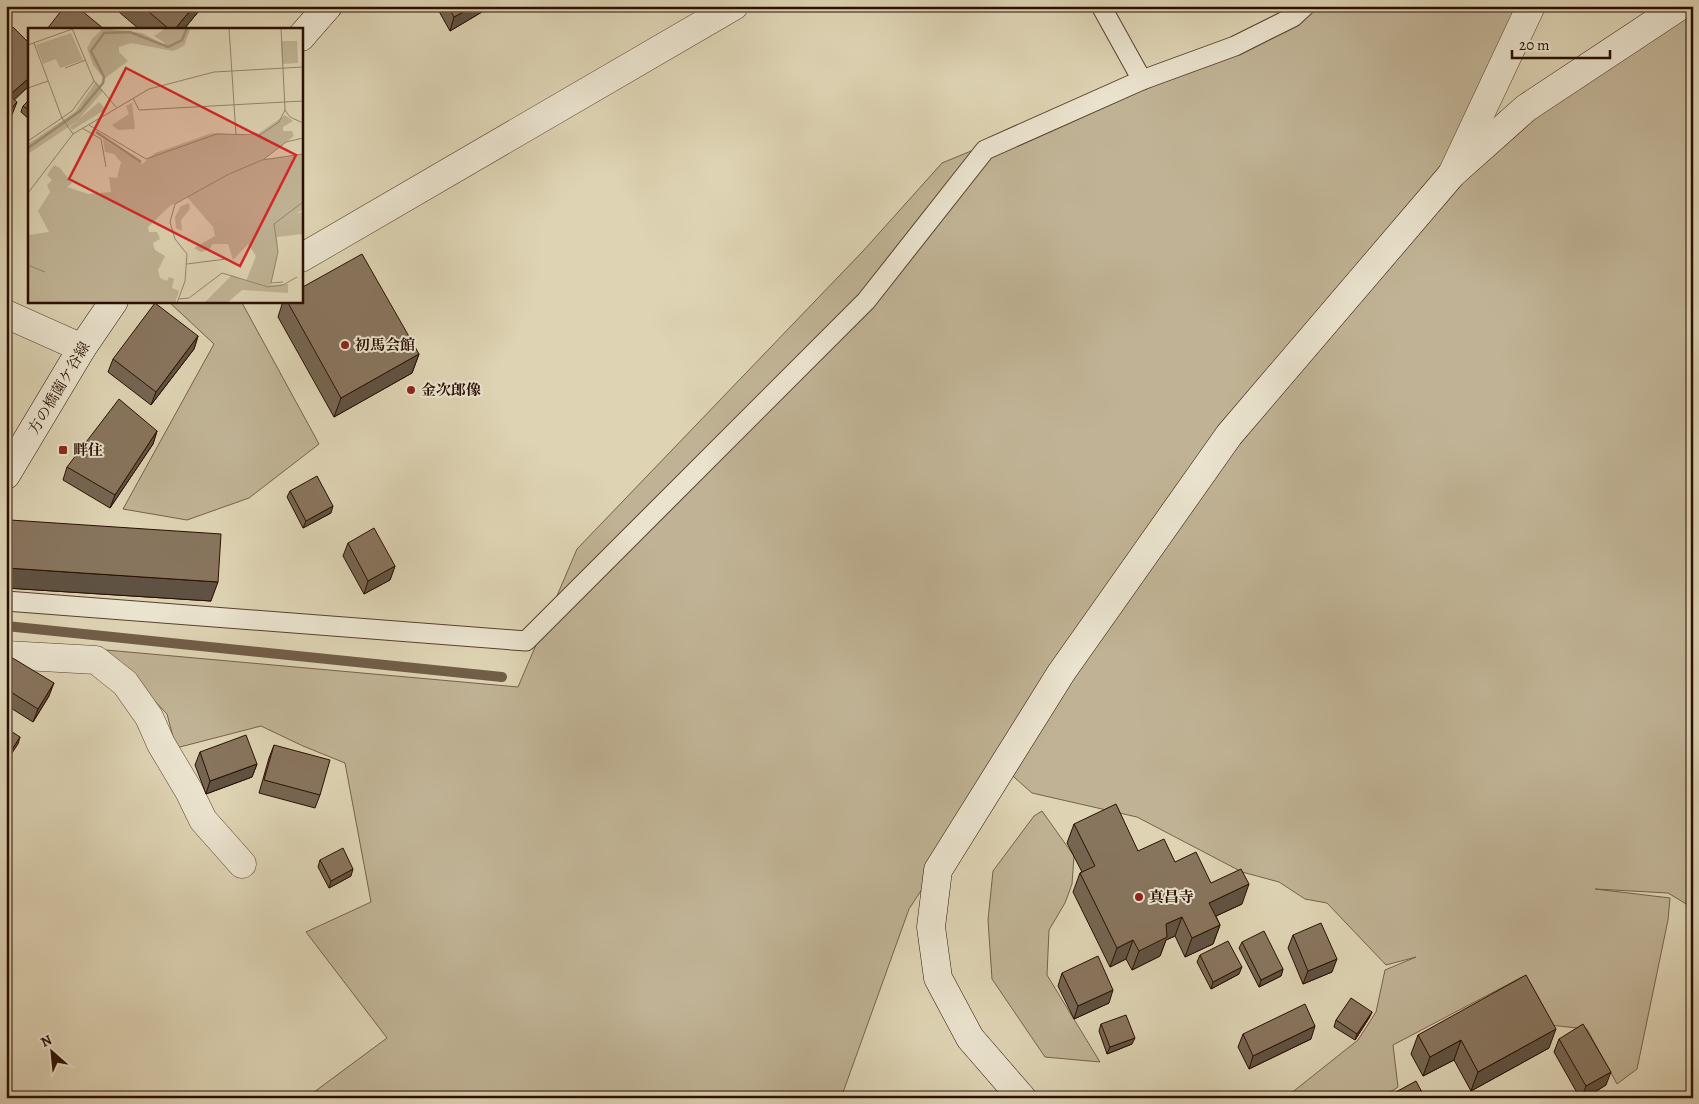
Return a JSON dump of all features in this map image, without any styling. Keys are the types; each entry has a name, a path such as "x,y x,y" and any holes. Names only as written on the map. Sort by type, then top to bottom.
{"street":[{"path":"302,36 328,6"},
{"path":"302,257 734,6"},
{"path":"1452,174 1531,6"},
{"path":"1022,1098 970,1038 938,978 931,927 938,870 1061,673 1230,436 1452,174 1526,108 1680,6"},
{"name":"方の橋薗ケ谷線","path":"6,475 82,348 113,302"},
{"path":"6,314 82,348"},
{"path":"6,655 96,660 125,683 149,717 161,744 190,791 203,820 242,864"}],"lane":[{"path":"1101,6 1142,80"},
{"path":"6,601 526,641 866,301 985,150 1142,80 1235,46 1293,17 1305,6"}],"shaded area":[{"path":"1305,6 1520,6 1452,173 1693,6 1693,908 1668,893 1595,889 1670,898 1668,920 1637,1069 1617,1084 1587,1029 1549,1025 1522,977 1393,1045 1398,1087 1381,1098 1285,1098 1358,1040 1376,1012 1385,970 1416,957 1386,965 1327,903 1305,899 1279,882 1242,872 1137,817 1032,793 997,762 1000,770 909,909 841,1098 306,1098 387,1038 306,932 371,902 345,763 261,726 176,748 167,714 106,650 518,687 577,549 864,250 942,163 1044,121"},
{"path":"169,302 242,302 319,444 249,498 187,520 123,509 214,344"},
{"path":"1042,811 1074,856 1072,884 1065,903 1049,930 1047,975 1100,1062 1045,1057 992,979 988,920 993,871 1034,816"}],"building":[{"path":"65,6 76,6 103,28 48,28"},
{"path":"142,6 194,6 176,28 168,28"},
{"path":"448,6 474,6 454,17"},
{"path":"13,27 28,42 28,79 13,92 6,84 6,33"},
{"path":"6,92 17,102 6,114"},
{"path":"28,101 28,109 23,106"},
{"name":"初馬会館","path":"362,254 419,354 341,398 288,302 302,302 302,287"},
{"path":"155,303 198,336 156,392 113,359"},
{"path":"119,399 157,431 115,495 67,467"},
{"path":"317,476 333,506 306,521 290,491"},
{"path":"10,520 221,534 218,582 7,568"},
{"path":"374,528 395,566 368,581 348,543"},
{"path":"6,654 54,683 38,709 6,689"},
{"path":"6,728 20,737 6,759"},
{"path":"246,735 257,764 210,781 200,752"},
{"path":"274,745 330,760 320,795 264,780"},
{"name":"真昌寺","path":"1116,804 1138,851 1164,839 1175,862 1196,852 1211,883 1241,869 1249,884 1209,903 1220,925 1192,938 1182,917 1166,924 1167,937 1139,951 1133,940 1117,948 1080,873 1095,866 1074,824"},
{"path":"343,848 353,869 331,881 320,860"},
{"path":"1321,923 1337,959 1308,971 1293,935"},
{"path":"1264,931 1283,969 1261,980 1242,942"},
{"path":"1228,941 1242,967 1213,982 1200,955"},
{"path":"1098,956 1113,990 1078,1006 1062,973"},
{"path":"1526,975 1556,1029 1478,1072 1461,1040 1430,1057 1418,1035"},
{"path":"1351,998 1372,1012 1357,1034 1336,1020"},
{"path":"1305,1004 1315,1026 1253,1056 1243,1034"},
{"path":"1126,1015 1135,1038 1110,1047 1101,1024"},
{"path":"1583,1024 1611,1072 1586,1086 1559,1039"},
{"path":"1416,1081 1425,1098 1385,1098"}],"waterway":[{"path":"6,626 502,677"}],"place":[{"name":"初馬会館","path":"345,345"},
{"name":"金次郎像","path":"411,390"},
{"name":"畔住","path":"63,450"},
{"name":"真昌寺","path":"1139,897"}]}
